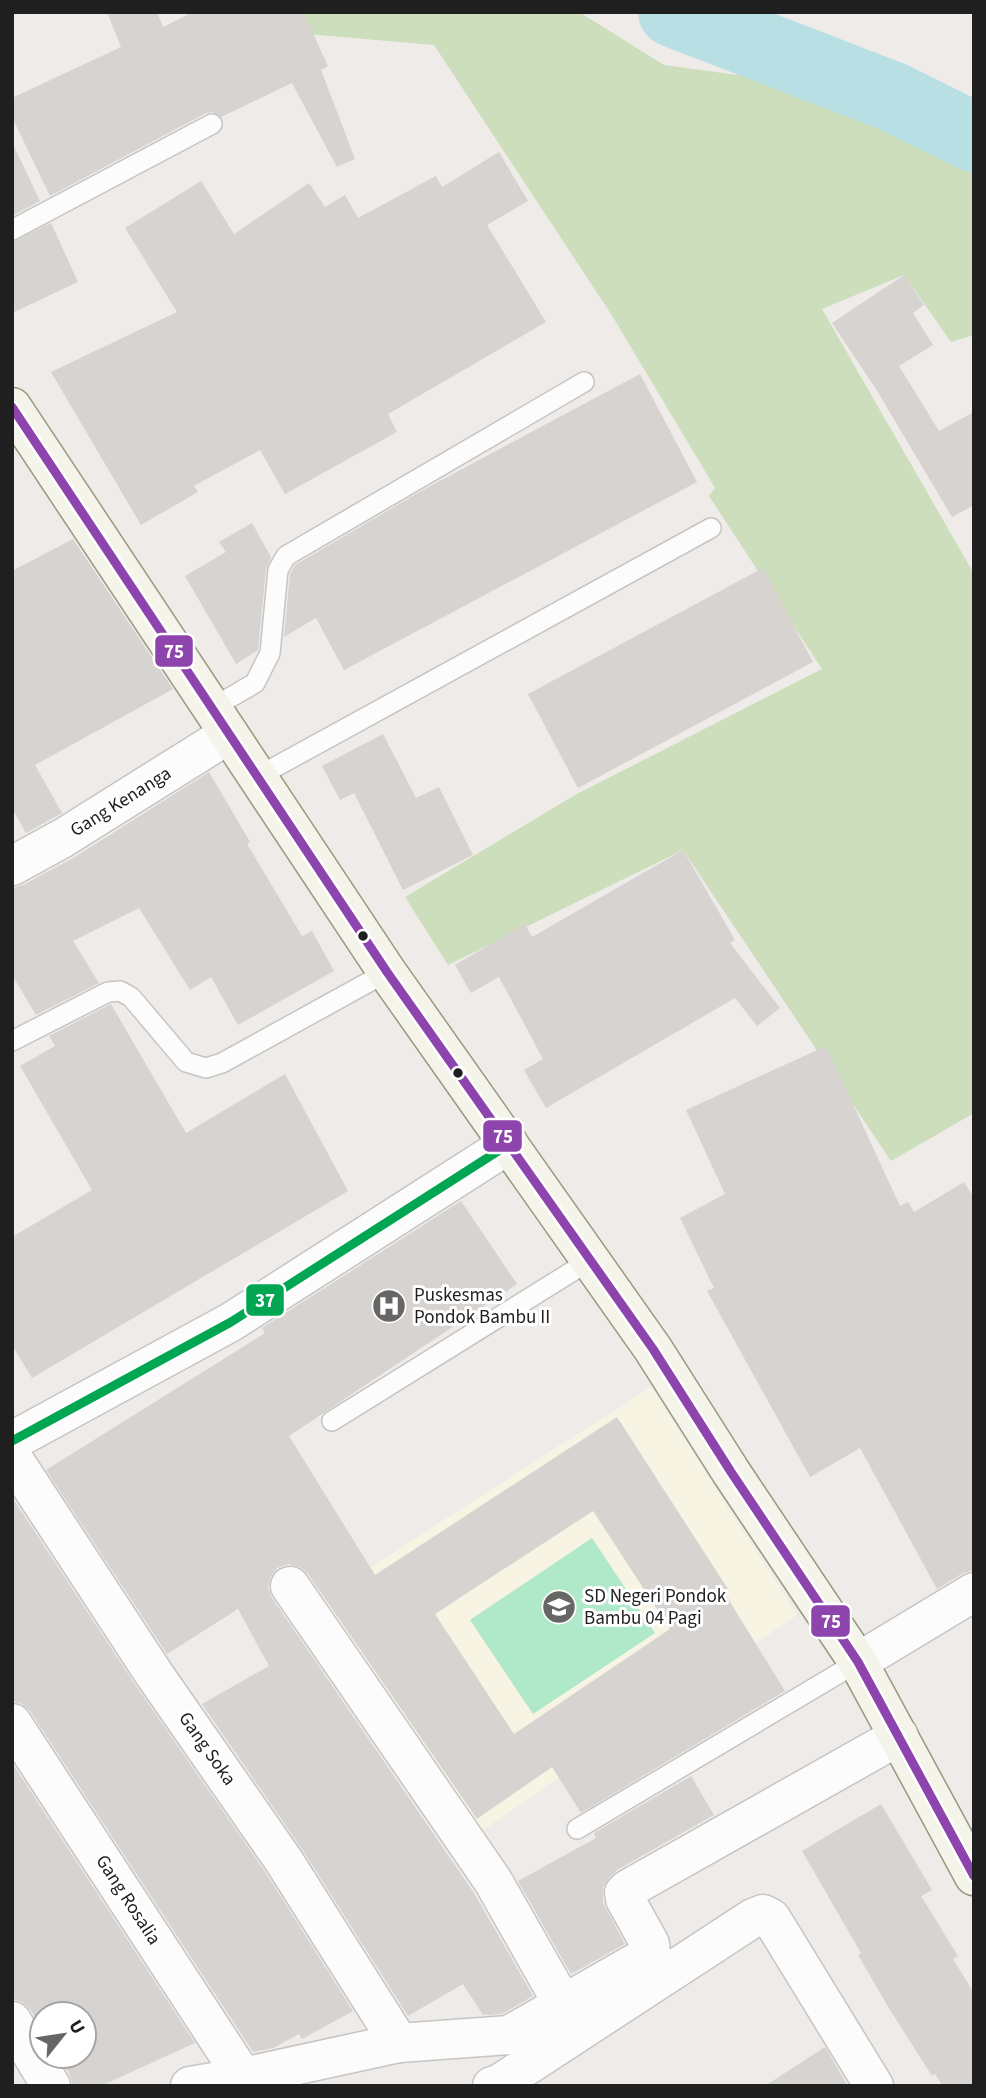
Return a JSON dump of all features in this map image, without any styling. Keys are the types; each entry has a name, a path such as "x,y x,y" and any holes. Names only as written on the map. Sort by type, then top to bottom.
{"street":[{"path":"12,407 387,972 653,1349 731,1472 858,1662 974,1876"},
{"name":"Gang Kenanga","path":"12,866 63,838 220,721"},
{"path":"12,1441 231,1322 509,1144"},
{"name":"Gang Soka","path":"12,1457 154,1674 284,1861 399,2043"},
{"path":"290,1586 493,1881 564,2006"},
{"path":"858,1662 974,1592"},
{"name":"Gang Rosalia","path":"12,1723 243,2077"},
{"path":"190,2086 399,2043 509,2035 651,1954 650,1944 625,1899 624,1894 628,1889 899,1736"},
{"path":"497,2085 763,1914 771,1918 874,2086"},
{"path":"12,2021 51,2086"}],"lane":[{"path":"12,230 212,124"},
{"path":"220,721 255,682 270,653 278,570 286,556 584,382"},
{"path":"257,777 711,528"},
{"path":"12,1041 108,992 120,991 131,997 186,1062 206,1068 222,1063 387,972"},
{"path":"332,1421 589,1261"},
{"path":"577,1829 858,1662"}],"shaded area":[{"name":"SD Negeri Pondok Bambu 04 Pagi","path":"651,1387 797,1615 476,1835 321,1599"}],"green space":[{"path":"259,12 579,12 664,65 745,76 843,98 974,159 974,335 951,342 904,275 822,309 974,574 974,1113 891,1161 683,850 448,965 405,897 575,795 822,669 709,496 715,488 613,317 434,45 273,31"},
{"path":"592,1538 655,1633 533,1714 470,1620"}],"building":[{"path":"107,12 157,12 163,27 193,12 303,12 328,66 321,70 355,159 337,167 292,83 221,117 213,112 206,113 50,196 12,117 12,98 121,47"},
{"path":"12,142 40,201 12,216"},
{"path":"499,152 528,201 487,225 546,322 388,414 397,432 285,494 260,450 194,486 198,492 141,525 51,372 177,312 125,228 201,181 234,234 309,183 325,207 345,195 358,218 436,176 442,187"},
{"path":"51,223 78,282 12,313 12,242"},
{"path":"904,275 924,305 913,313 933,345 899,366 939,431 974,412 974,505 952,517 876,389 832,323"},
{"path":"640,374 697,482 344,670 316,618 284,637 290,574 295,565 423,490"},
{"path":"252,523 271,557 266,569 258,650 236,664 185,576 226,552 219,542"},
{"path":"73,539 173,689 35,765 62,813 26,833 12,808 12,571"},
{"path":"763,568 813,662 578,788 528,694"},
{"path":"383,734 416,798 439,787 473,855 403,890 354,793 340,800 322,766"},
{"path":"209,772 250,842 247,844 302,936 312,931 334,971 238,1025 211,977 190,990 139,908 73,941 99,983 36,1015 12,975 12,888 23,885 75,857"},
{"path":"683,850 735,940 730,943 780,1008 757,1026 735,998 546,1108 524,1070 543,1059 499,977 471,993 455,965 525,924 532,937"},
{"path":"111,1004 186,1133 285,1074 348,1191 32,1378 12,1345 12,1237 92,1190 20,1066 55,1046 49,1036"},
{"path":"826,1046 900,1206 908,1202 914,1212 964,1182 974,1198 974,1570 963,1573 937,1589 860,1448 810,1477 707,1291 714,1288 680,1218 725,1194 686,1110"},
{"path":"461,1201 517,1284 289,1436 375,1575 617,1417 728,1589 724,1592 785,1691 581,1813 552,1767 477,1819 308,1574 300,1567 289,1564 277,1568 268,1587 272,1598 474,1893 533,1996 502,2014 483,2015 463,1984 408,2016 302,1849 202,1704 269,1666 238,1609 167,1654 46,1470 265,1333 262,1328","holes":["593,1511 670,1629 514,1734 435,1614"]},
{"path":"12,1497 136,1686 266,1873 353,2011 302,2039 299,2034 273,2048 253,2052 30,1711 22,1704 12,1701"},
{"path":"12,1763 195,2043 101,2086 73,2086 67,2070 98,2070 98,2000 28,2000 28,2007 12,1999"},
{"path":"691,1776 714,1815 617,1870 609,1878 603,1887 603,1903 625,1944 571,1974 518,1881 596,1838 594,1833"},
{"path":"881,1804 932,1890 921,1896 958,1956 953,1959 974,1993 974,2086 943,2086 935,2074 932,2076 858,1955 861,1953 802,1851"},
{"path":"825,2047 848,2086 765,2086"}],"waterway":[{"path":"673,12 893,97 974,137"}],"transit line":[{"name":"75","path":"12,407 387,972 653,1349 731,1472 858,1662 974,1876"},
{"name":"37","path":"12,1441 231,1322 509,1144"}],"place":[{"name":"Puskesmas Pondok Bambu II","path":"389,1306"},
{"name":"SD Negeri Pondok Bambu 04 Pagi","path":"559,1607"}]}
